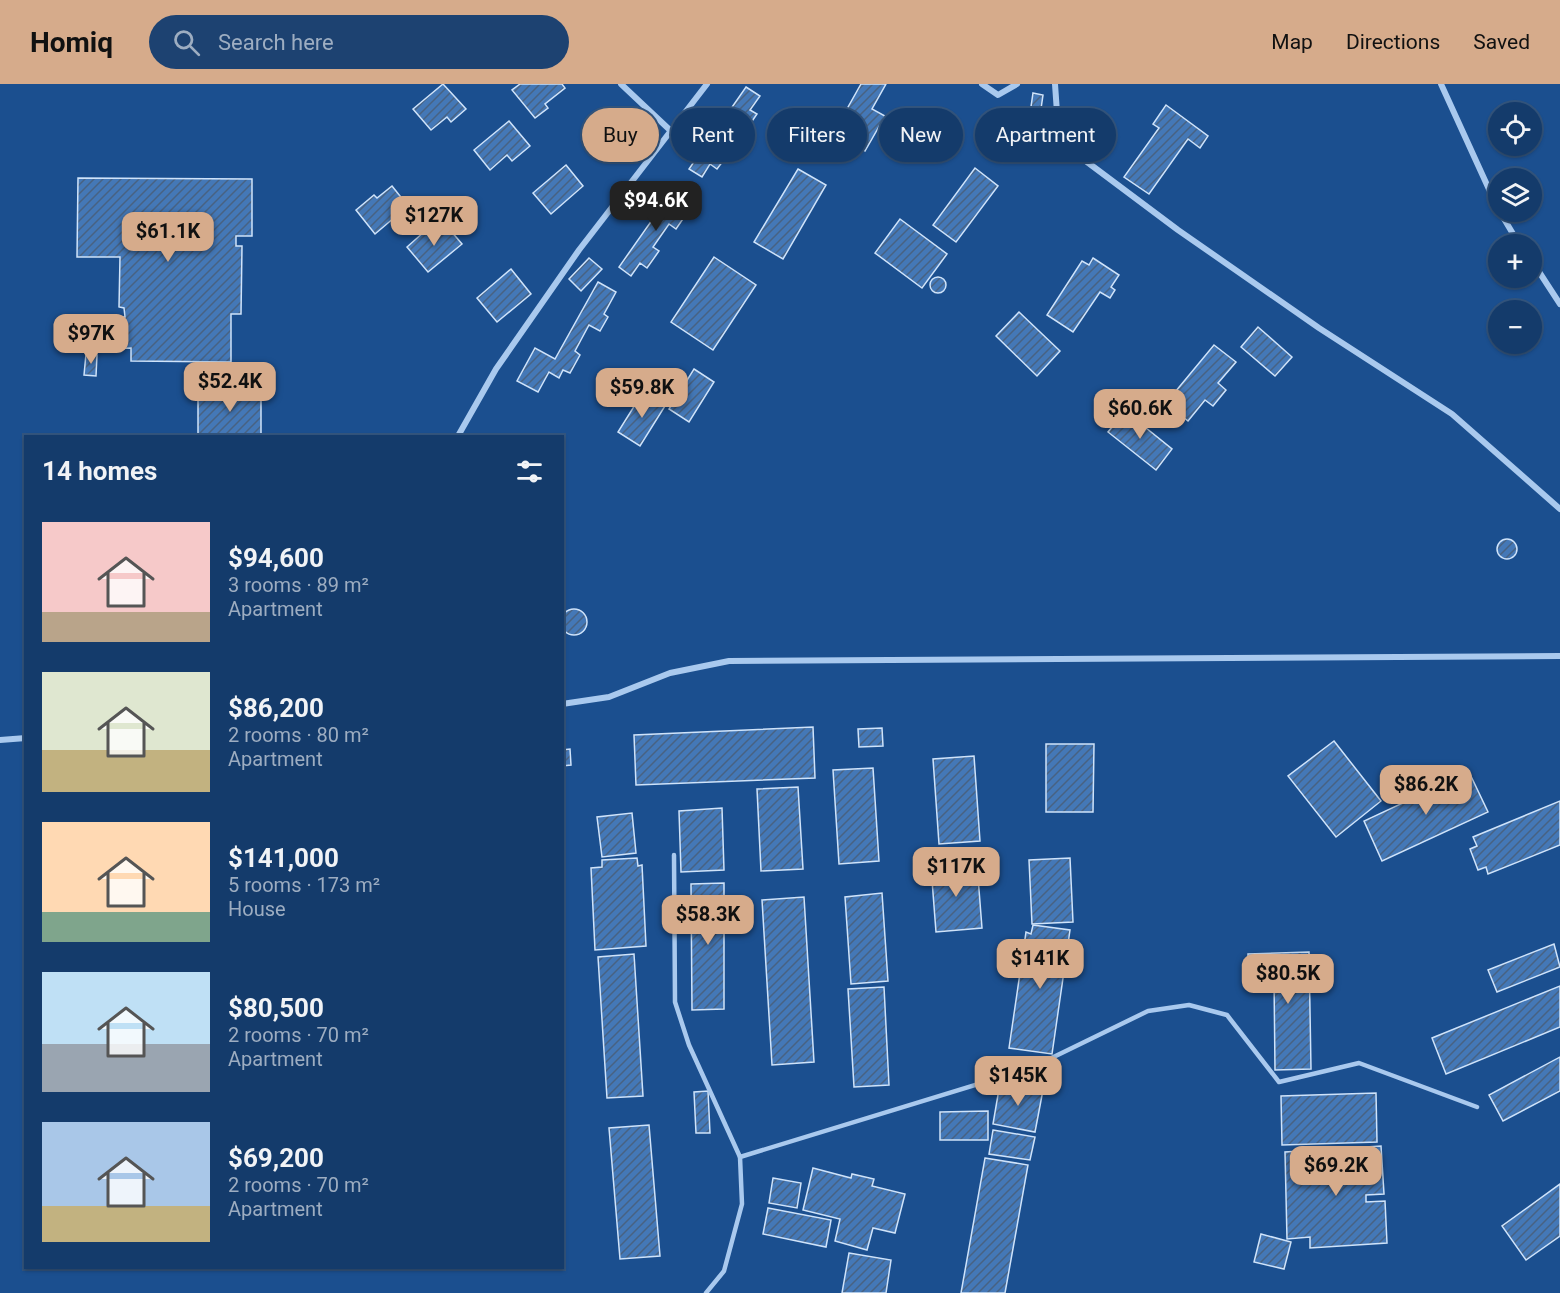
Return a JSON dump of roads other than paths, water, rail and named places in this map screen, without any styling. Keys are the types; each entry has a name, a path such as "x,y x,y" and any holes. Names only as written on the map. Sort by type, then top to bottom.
{"street":[{"path":"621,84 671,131"},
{"path":"690,108 707,84"},
{"path":"982,84 998,95 1017,84"},
{"path":"1055,84 1059,141 1178,230 1319,328 1452,414 1560,509"},
{"path":"1441,84 1488,186"},
{"path":"459,435 496,369 579,250 671,133"},
{"path":"1542,276 1560,304"},
{"path":"564,704 609,698 670,673 729,661 1560,656"},
{"path":"0,740 24,738"}],"lane":[{"path":"674,855 675,1002 689,1045 740,1157 742,1204 724,1271 706,1293"},
{"path":"740,1157 1031,1068 1148,1011 1189,1005 1227,1015 1279,1082 1359,1063 1477,1107"}]}
